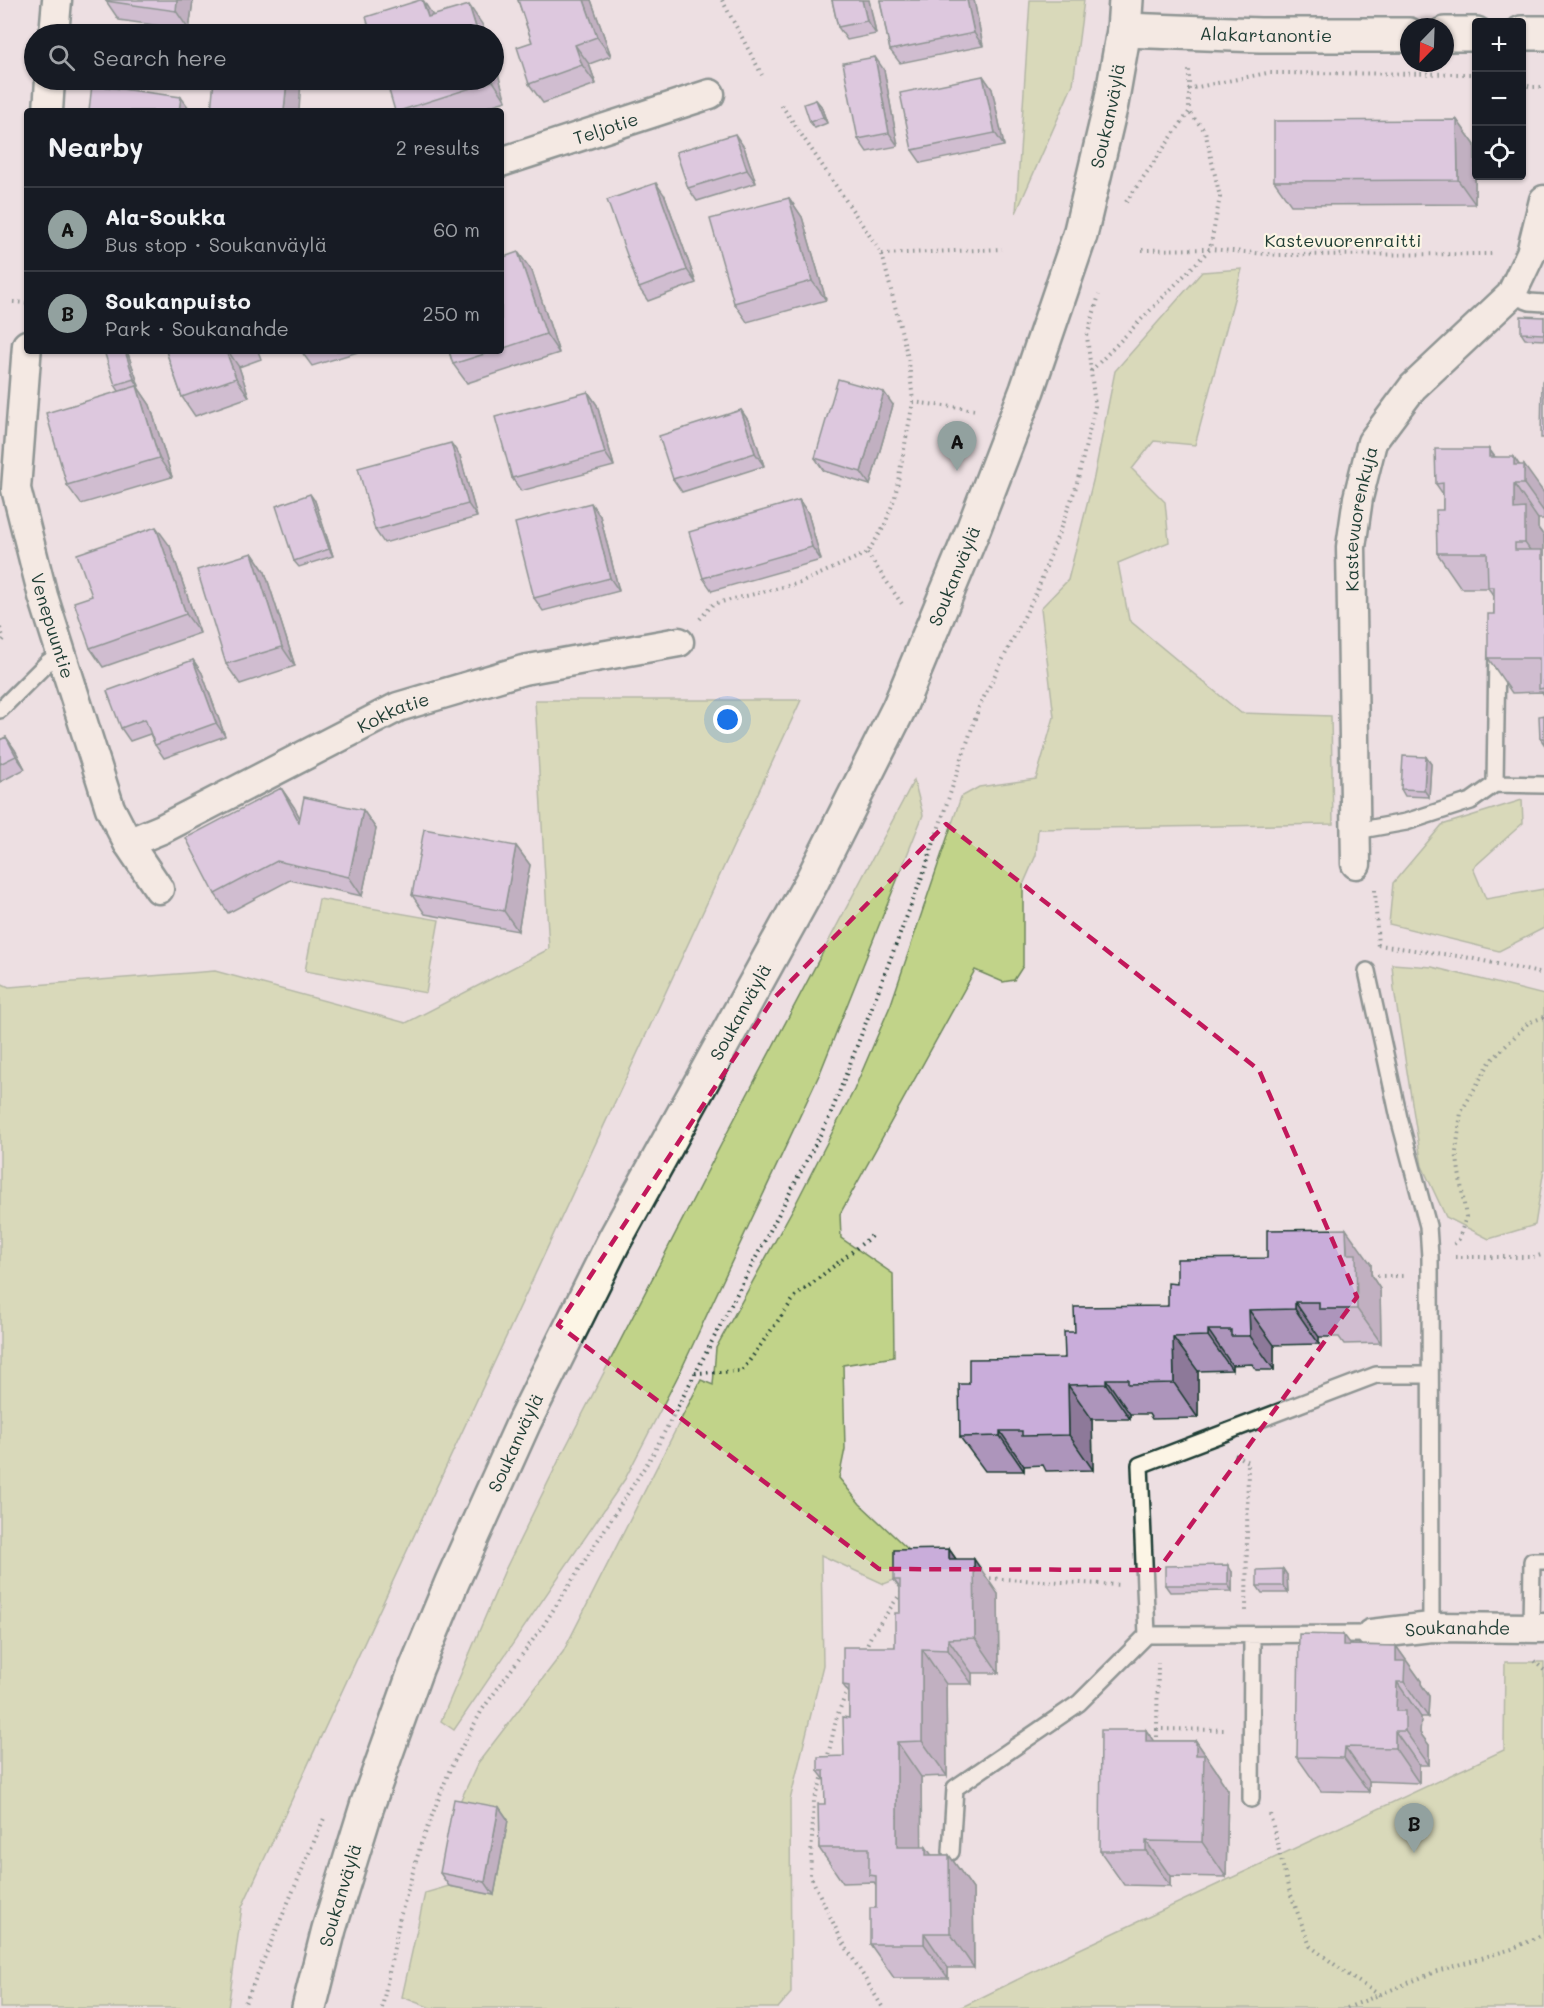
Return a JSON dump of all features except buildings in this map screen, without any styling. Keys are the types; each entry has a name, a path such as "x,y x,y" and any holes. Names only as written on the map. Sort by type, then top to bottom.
{"main road":[{"name":"Alakartanontie","path":"1125,15 1189,32 1260,35 1400,35"},
{"name":"Soukanväylä","path":"310,2008 329,1929 367,1806 416,1669 457,1571 524,1422 614,1241 812,881 899,708 973,530 1031,380 1080,234 1111,104 1125,15"},
{"path":"1526,33 1544,33"},
{"path":"1454,34 1472,34"}],"street":[{"path":"55,24 57,0"},
{"path":"48,108 49,90"},
{"name":"Teljotie","path":"504,161 710,94"},
{"name":"Kastevuorenkuja","path":"1356,864 1352,547 1358,498 1372,442 1413,387 1511,295 1531,253 1540,225 1544,200"},
{"name":"Venepuuntie","path":"26,354 16,489 43,596 110,808 128,843 159,889"},
{"name":"Kokkatie","path":"128,843 162,829 398,707 523,670 679,642"},
{"name":"Soukanahde","path":"1371,1634 1431,1627 1537,1628"}],"lane":[{"path":"1511,295 1530,302 1544,303"},
{"path":"1495,784 1497,637"},
{"path":"0,710 48,662 63,655"},
{"path":"1356,831 1406,822 1471,801 1495,784 1544,785"},
{"path":"1367,971 1399,1118 1438,1257 1430,1375 1431,1627"},
{"path":"1153,1634 1145,1587 1140,1465 1376,1376 1430,1375"},
{"path":"1537,1628 1532,1561 1544,1561"},
{"path":"951,1852 955,1788 1079,1703 1153,1634 1371,1634"},
{"path":"1249,1635 1251,1799"}],"path":[{"path":"722,0 762,75"},
{"path":"1091,371 1210,249 1220,197 1205,131 1189,112 1189,32"},
{"path":"1188,89 1267,73 1472,74"},
{"path":"1526,86 1544,87"},
{"path":"679,642 713,603 800,583 867,553 884,527 895,497 913,402 909,362 882,254 780,103"},
{"path":"1124,211 1127,200 1189,112"},
{"path":"882,254 1002,249"},
{"name":"Kastevuorenraitti","path":"1142,250 1210,249 1278,255 1531,253"},
{"path":"382,2008 400,1917 421,1844 450,1769 482,1710 543,1626 653,1454 830,1116 925,869 979,707 1037,591 1076,487 1095,406 1087,336 1100,291"},
{"path":"13,302 24,303"},
{"path":"913,402 977,410"},
{"path":"0,628 4,639 0,644"},
{"path":"1375,886 1379,955"},
{"path":"1378,945 1465,957 1544,974"},
{"path":"1438,1257 1459,1239 1466,1217 1456,1152 1461,1112 1490,1062 1528,1023 1544,1017"},
{"path":"695,1373 742,1371 795,1297 874,1234"},
{"path":"1438,1257 1535,1257 1544,1254"},
{"path":"1371,1276 1414,1276"},
{"path":"1204,1441 1248,1462 1249,1635"},
{"path":"978,1577 1145,1587"},
{"path":"863,1654 871,1636 910,1582"},
{"path":"1153,1634 1157,1747"},
{"path":"851,1681 837,1716 826,1767 814,1801 810,1875 841,1939 883,2008"},
{"path":"1157,1729 1251,1730"},
{"path":"1266,1805 1272,1821 1287,1887 1310,1947 1380,1995"},
{"path":"1347,2008 1437,1971 1512,1949 1544,1934"}],"highlighted area":[{"path":"946,824 1259,1070 1357,1297 1158,1570 879,1569 558,1325 773,999"}],"green space":[{"path":"1030,0 1084,0 1073,84 1016,213"},
{"path":"1242,269 1195,445 1154,441 1132,469 1165,502 1169,542 1118,563 1129,620 1241,713 1331,716 1333,824 1038,829 1036,855 1023,885 1023,966 1014,980 1003,982 975,970 840,1214 841,1238 893,1274 894,1357 843,1365 845,1449 839,1478 860,1504 910,1551 907,1575 884,1584 821,1555 823,1665 790,1800 791,1993 778,2008 431,2008 402,1997 425,1893 449,1886 493,1895 457,1808 478,1763 563,1652 701,1380 713,1385 716,1348 795,1205 854,1090 891,1004 961,797 979,787 1036,779 1054,717 1041,608 1068,580 1094,477 1115,371 1202,272"},
{"path":"535,700 801,700 242,1907 228,2008 0,2008 0,983 9,987 215,971 406,1023 549,949"},
{"path":"914,780 923,815 820,1073 681,1370 625,1479 454,1730 441,1721 505,1570 727,1133"},
{"path":"1522,800 1523,823 1473,868 1486,899 1544,889 1544,928 1499,951 1389,924 1393,883 1442,825"},
{"path":"319,899 439,920 426,993 305,971"},
{"path":"1392,964 1432,967 1544,995 1544,1169 1535,1225 1489,1239 1446,1217 1422,1166"},
{"path":"1505,1662 1544,1662 1544,2008 960,2008 1065,1956 1504,1750"}],"place":[{"name":"Ala-Soukka","path":"957,471"},
{"name":"Soukanpuisto","path":"1414,1853"}]}
